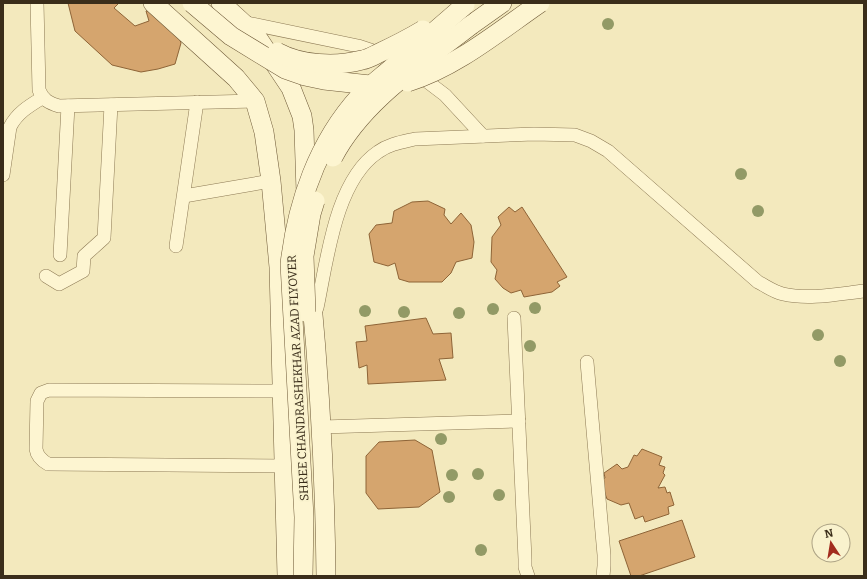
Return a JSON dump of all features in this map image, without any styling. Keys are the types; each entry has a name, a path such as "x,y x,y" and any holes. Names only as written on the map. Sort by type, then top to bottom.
{"main road":[{"path":"153,3 236,78 255,101 264,132 271,181 279,267 287,576"},
{"path":"192,3 231,36 285,69 305,76 324,80 380,86 404,84 448,65 540,3"},
{"path":"208,3 250,37 285,57 316,63 339,64 363,60 399,44 467,4"},
{"path":"221,3 255,34 291,88 302,116 304,130 308,260 322,427 326,517 326,576"},
{"name":"SHREE CHANDRASHEKHAR AZAD FLYOVER","path":"316,576 316,518 304,256 311,214 322,178 337,150 373,103 471,25 502,3"},
{"name":"SHREE CHANDRASHEKHAR AZAD FLYOVER","path":"303,576 304,517 290,264 293,237 298,214 310,178 321,153 345,114 361,95 467,4"}],"street":[{"path":"37,3 39,90 42,98 49,103 59,106 68,106 255,101"},
{"path":"242,22 358,46 398,60 444,95 483,136"},
{"path":"3,175 10,127 13,120 20,112 42,98"},
{"path":"176,246 197,102"},
{"path":"46,276 59,284 83,271 84,256 104,238 111,105"},
{"path":"60,255 68,106"},
{"path":"314,320 336,219 354,179 367,162 378,152 396,143 415,139 534,134 575,135 591,140 608,151 758,282 772,290 783,294 797,296 864,292"},
{"path":"184,196 271,181"},
{"path":"514,318 525,559 528,576"},
{"path":"587,362 604,555 603,576"},
{"path":"282,391 49,390 41,393 37,401 36,448 37,454 41,460 48,464 285,466"},
{"path":"322,427 519,421"}],"building":[{"path":"68,3 119,3 114,8 135,26 149,21 146,11 153,10 178,34 181,43 175,64 141,72 112,65 75,31"},
{"path":"428,201 445,209 444,215 451,224 461,213 471,225 474,242 472,258 456,262 451,273 442,282 409,282 399,279 395,263 388,266 374,262 369,234 376,225 392,223 394,211 412,202"},
{"path":"509,207 515,212 522,207 567,277 557,282 560,286 552,292 524,297 521,290 511,293 503,288 495,279 497,270 491,262 492,237 501,225 498,217"},
{"path":"426,318 433,334 451,333 453,358 439,359 446,380 368,384 367,365 359,368 356,342 367,341 365,326"},
{"path":"415,440 432,450 440,492 419,507 378,509 366,493 366,456 379,442"},
{"path":"642,449 662,457 659,465 665,467 663,473 665,475 658,488 665,487 667,493 670,492 674,505 668,507 669,514 645,522 643,516 635,519 629,503 621,505 607,499 600,480 605,478 604,473 617,464 622,469 628,467 634,455 637,456"},
{"path":"682,520 695,557 639,576 631,576 619,541"}]}
